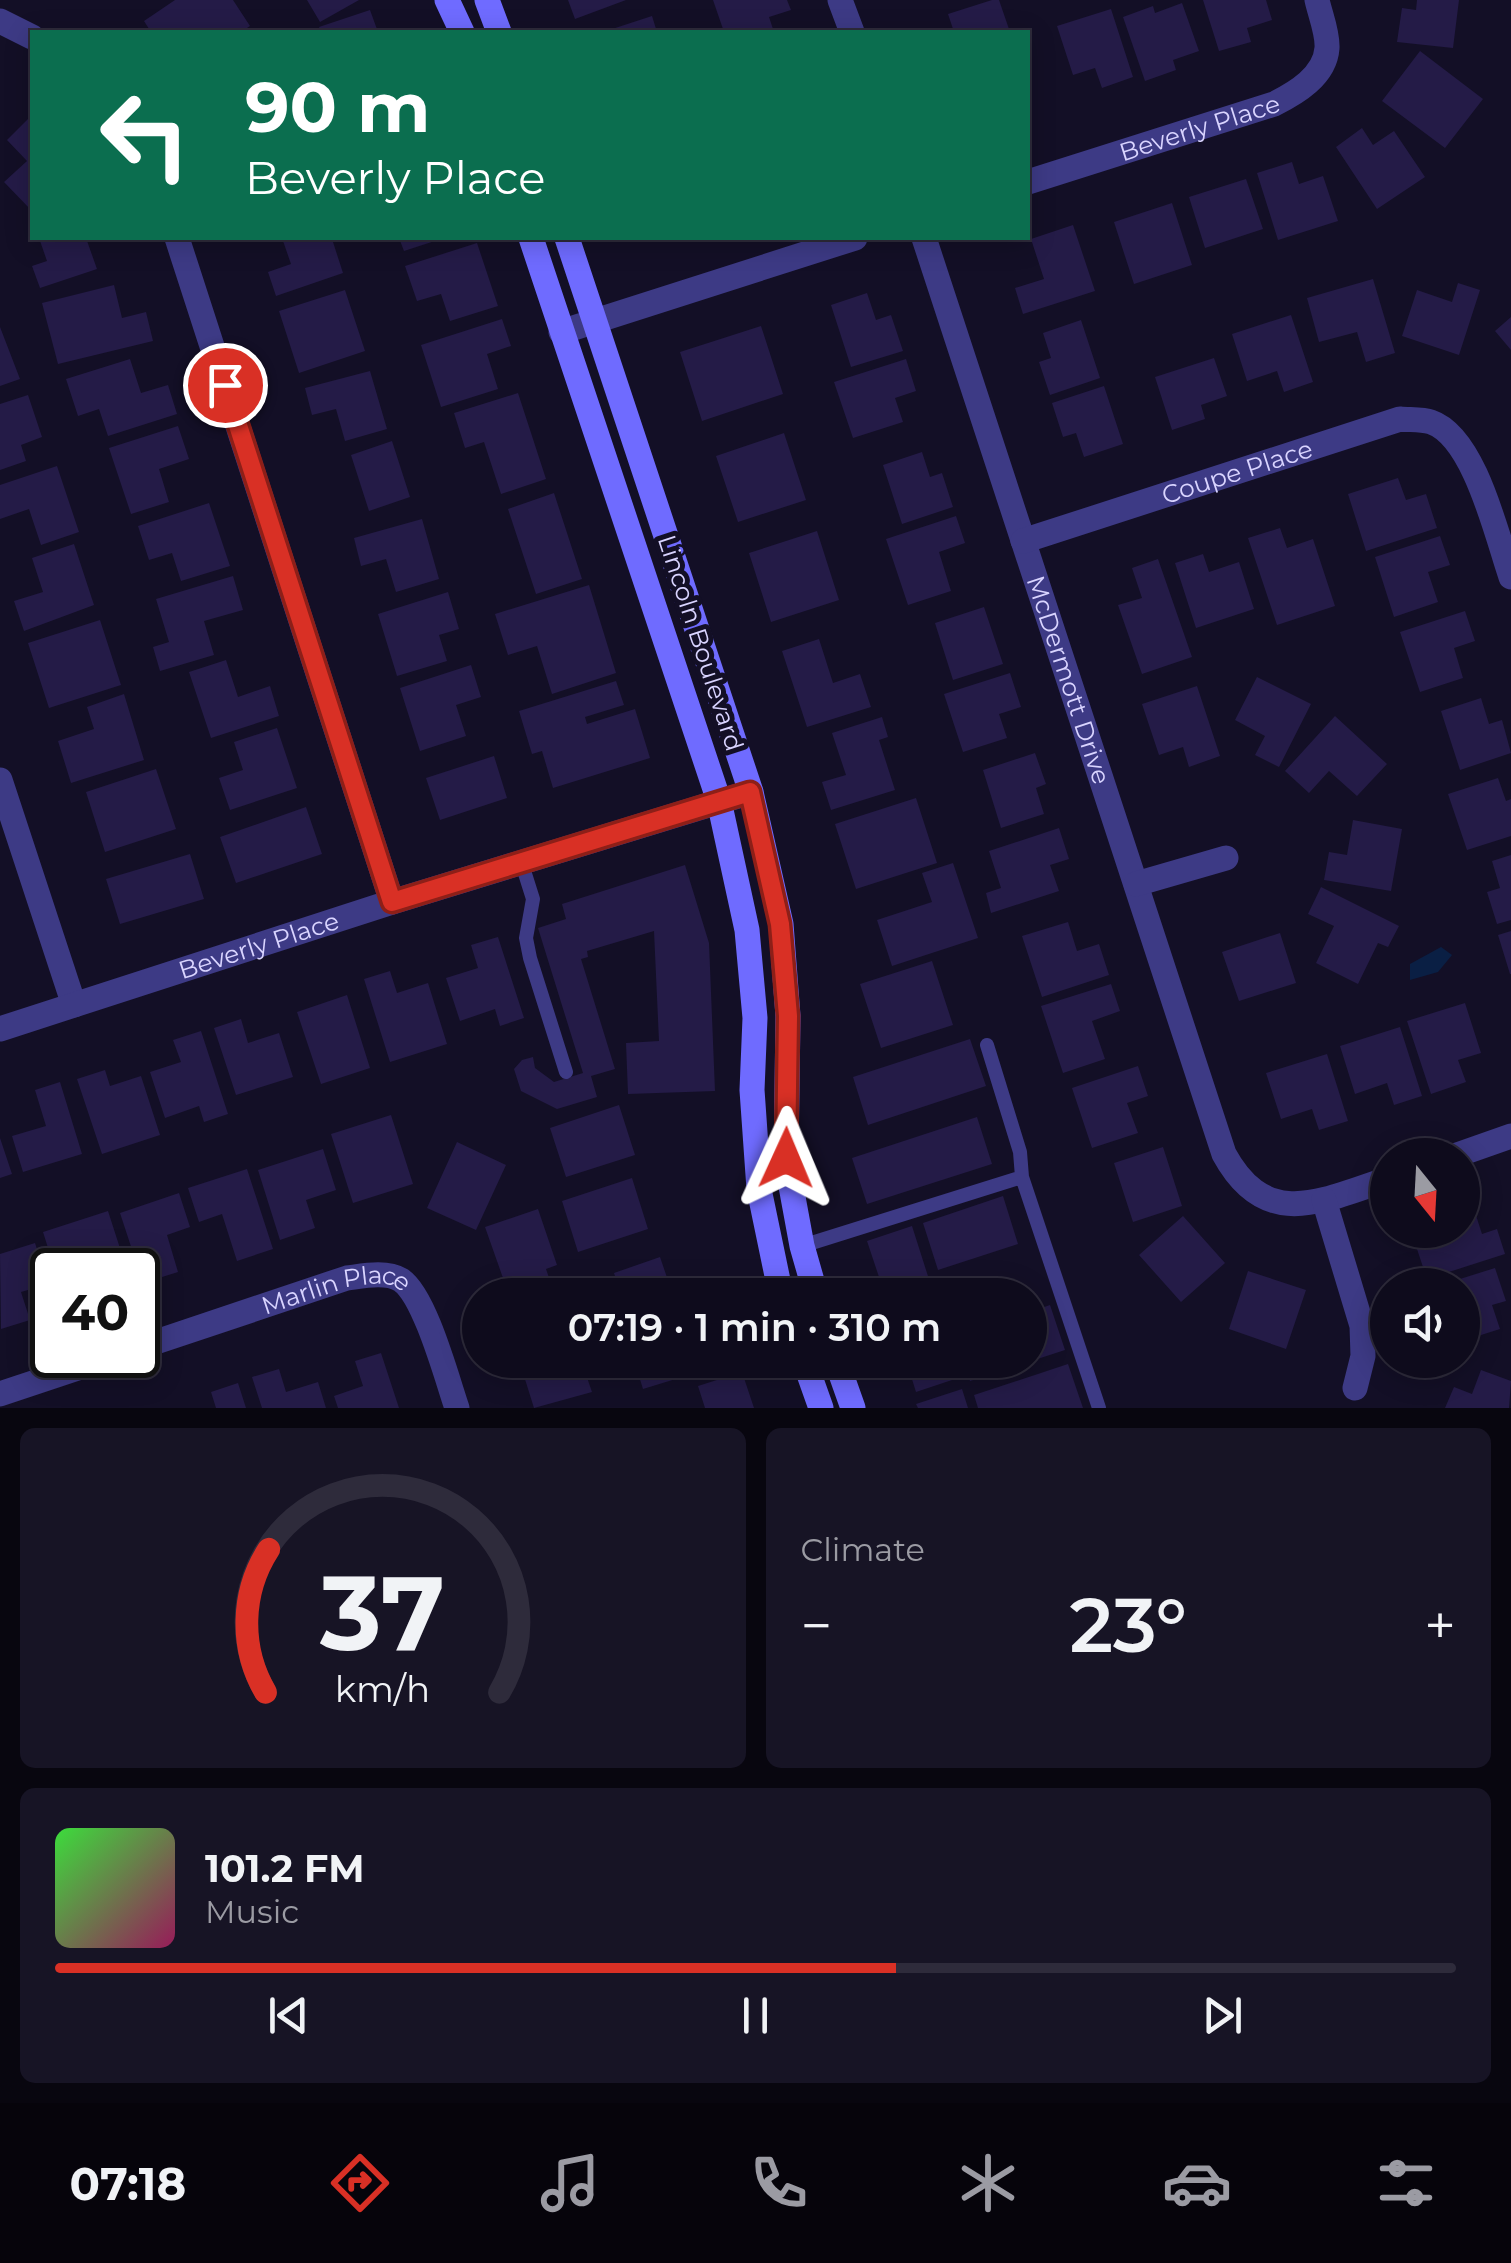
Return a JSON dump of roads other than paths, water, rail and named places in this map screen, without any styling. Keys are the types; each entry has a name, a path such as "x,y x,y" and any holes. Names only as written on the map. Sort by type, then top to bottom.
{"street":[{"path":"448,0 461,30"},
{"path":"487,0 499,30"},
{"path":"840,0 851,30"},
{"name":"Beverly Place","path":"1030,181 1274,104 1300,91 1318,71 1327,48 1320,12"},
{"path":"0,20 30,35"},
{"path":"178,240 392,902"},
{"name":"Lincoln Boulevard","path":"532,240 719,801 748,930 755,1018 754,1117 759,1189 778,1278"},
{"name":"Lincoln Boulevard","path":"568,240 750,792 780,924 788,1016 786,1158 811,1278"},
{"path":"562,332 850,240"},
{"name":"McDermott Drive","path":"925,240 1224,1154 1236,1176 1261,1198 1287,1204 1324,1200 1370,1184"},
{"name":"Coupe Place","path":"1023,541 1400,420 1432,422 1451,435 1470,460 1511,578"},
{"path":"0,780 74,1006"},
{"name":"Beverly Place","path":"0,1029 750,792"},
{"path":"1136,884 1226,858"},
{"path":"1480,1147 1511,1136"},
{"path":"1324,1200 1362,1326 1362,1356 1354,1388"},
{"name":"Marlin Place","path":"160,1341 347,1278 379,1274 401,1280 421,1306 457,1408"},
{"path":"0,1394 48,1378"},
{"path":"810,1378 821,1408"},
{"path":"842,1378 853,1408"}],"lane":[{"path":"521,862 533,899 526,938 530,958 566,1072"},
{"path":"987,1045 1020,1152 1022,1177 1098,1408"},
{"path":"754,1117 786,1117"},
{"path":"802,1246 1022,1177"}],"water":[{"path":"1441,947 1452,955 1438,972 1410,980 1410,964"}]}
